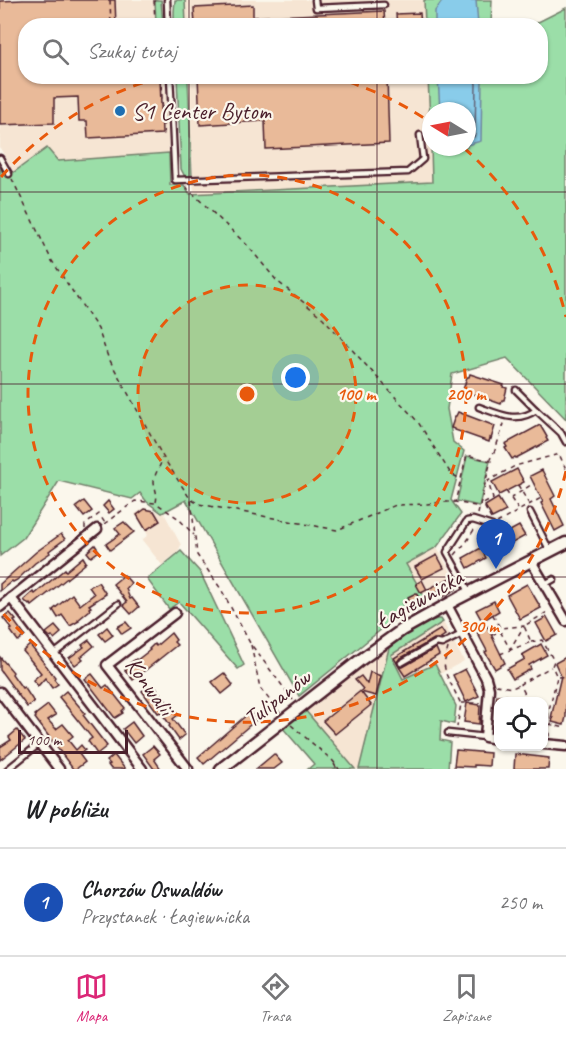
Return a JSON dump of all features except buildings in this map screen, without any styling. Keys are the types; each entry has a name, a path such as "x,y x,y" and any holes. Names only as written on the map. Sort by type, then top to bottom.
{"street":[{"path":"0,607 97,529"},
{"name":"Łagiewnicka","path":"359,661 402,630 566,543"},
{"path":"531,561 566,621"},
{"path":"11,598 142,769"},
{"path":"447,605 486,678 489,689 485,737 494,738"},
{"name":"Konwalii","path":"175,612 107,665 188,769"},
{"name":"Tulipanów","path":"221,769 359,661"},
{"path":"0,693 59,769"},
{"path":"548,745 566,747"}],"lane":[{"path":"167,0 168,18"},
{"path":"315,0 316,8 384,5"},
{"path":"170,84 175,180 408,172 423,159 420,135"},
{"path":"0,158 9,174"},
{"path":"516,390 561,433 566,442"},
{"path":"479,407 507,417 519,418 536,410"},
{"path":"530,512 550,551"},
{"path":"470,593 447,552 467,521 473,520 492,526"},
{"path":"545,584 554,579"},
{"path":"54,654 118,604"},
{"path":"401,663 436,643 442,644 463,634"},
{"path":"448,733 485,737"},
{"path":"8,769 39,744"}],"path":[{"path":"110,0 111,18"},
{"path":"154,0 155,18"},
{"path":"161,84 164,139"},
{"path":"9,174 52,261 98,329 108,357 163,458 191,500 197,555 221,589 250,643 298,708"},
{"path":"183,180 188,189 247,245 277,281 322,318 418,422 451,474 461,479"},
{"path":"454,556 476,526 489,461 504,424 514,417"},
{"path":"488,481 515,465 559,454 566,469"},
{"path":"455,502 467,455 489,461"},
{"path":"156,503 158,495 154,482 155,474 163,458"},
{"path":"484,507 483,504 493,499 487,477"},
{"path":"511,498 534,483"},
{"path":"518,485 529,505"},
{"path":"506,491 518,510"},
{"path":"484,507 496,523 541,498"},
{"path":"191,500 199,504 337,530 396,505 455,502 484,507"},
{"path":"97,529 135,501 156,503 179,519 195,535"},
{"path":"492,635 500,629 524,626 549,611"},
{"path":"493,615 510,649"},
{"path":"524,626 531,642"},
{"path":"510,649 524,626"},
{"path":"452,639 444,664 446,674 461,704 457,727"},
{"path":"500,654 542,640 554,661 552,666 557,677 548,714 549,736"},
{"path":"250,643 260,688 285,719 333,761 338,769"},
{"path":"496,685 512,688 552,666"},
{"path":"557,677 566,676"},
{"path":"519,684 525,697"},
{"path":"461,704 464,702 484,703"},
{"path":"549,724 566,728"}],"shaded area":[{"path":"0,0 162,0 163,18 18,18 18,84 165,84 169,153 58,161 47,148 14,172 0,148"},
{"path":"184,0 424,0 425,18 185,18"},
{"path":"188,84 428,84 429,102 422,102 422,156 432,156 433,182 194,194"},
{"path":"144,508 164,513 181,545 178,552 162,565 142,540 148,535 135,514"},
{"path":"437,547 457,583 426,600 406,564"},
{"path":"443,622 464,661 440,674 434,664 403,679 391,655"},
{"path":"389,648 359,769 355,769 305,710"}],"green space":[{"path":"155,0 161,0 162,18 156,18"},
{"path":"175,0 185,0 186,18 174,18"},
{"path":"424,0 492,0 491,18 425,18"},
{"path":"566,8 566,419 507,358 452,374 447,409 453,442 464,451 451,500 461,514 437,547 406,564 426,600 388,624 299,696 186,500 162,513 147,502 140,493 132,499 59,481 23,538 0,556 0,168 4,174 14,172 47,148 58,161 169,153 170,185 184,185 190,194 432,182 431,156 476,156 476,102 429,102 428,84 548,84 548,18 546,18"},
{"path":"177,84 188,84 192,178 184,175 181,169"},
{"path":"467,456 490,461 479,506 457,501"},
{"path":"181,551 200,572 244,665 238,669 179,602 169,609 147,579"},
{"path":"437,619 443,622 391,655 403,679 435,664 456,706 454,724 441,721 440,740 450,742 448,769 359,769 389,648 420,624"},
{"path":"305,710 355,769 308,769 314,764 281,726"}],"water":[{"path":"443,0 476,0 477,18 435,18 435,11"},
{"path":"438,84 482,84 481,141 476,142 476,102 439,102"}],"place":[{"name":"S1 Center Bytom","path":"120,111"},
{"name":"Chorzów Oswaldów","path":"496,569"}]}
